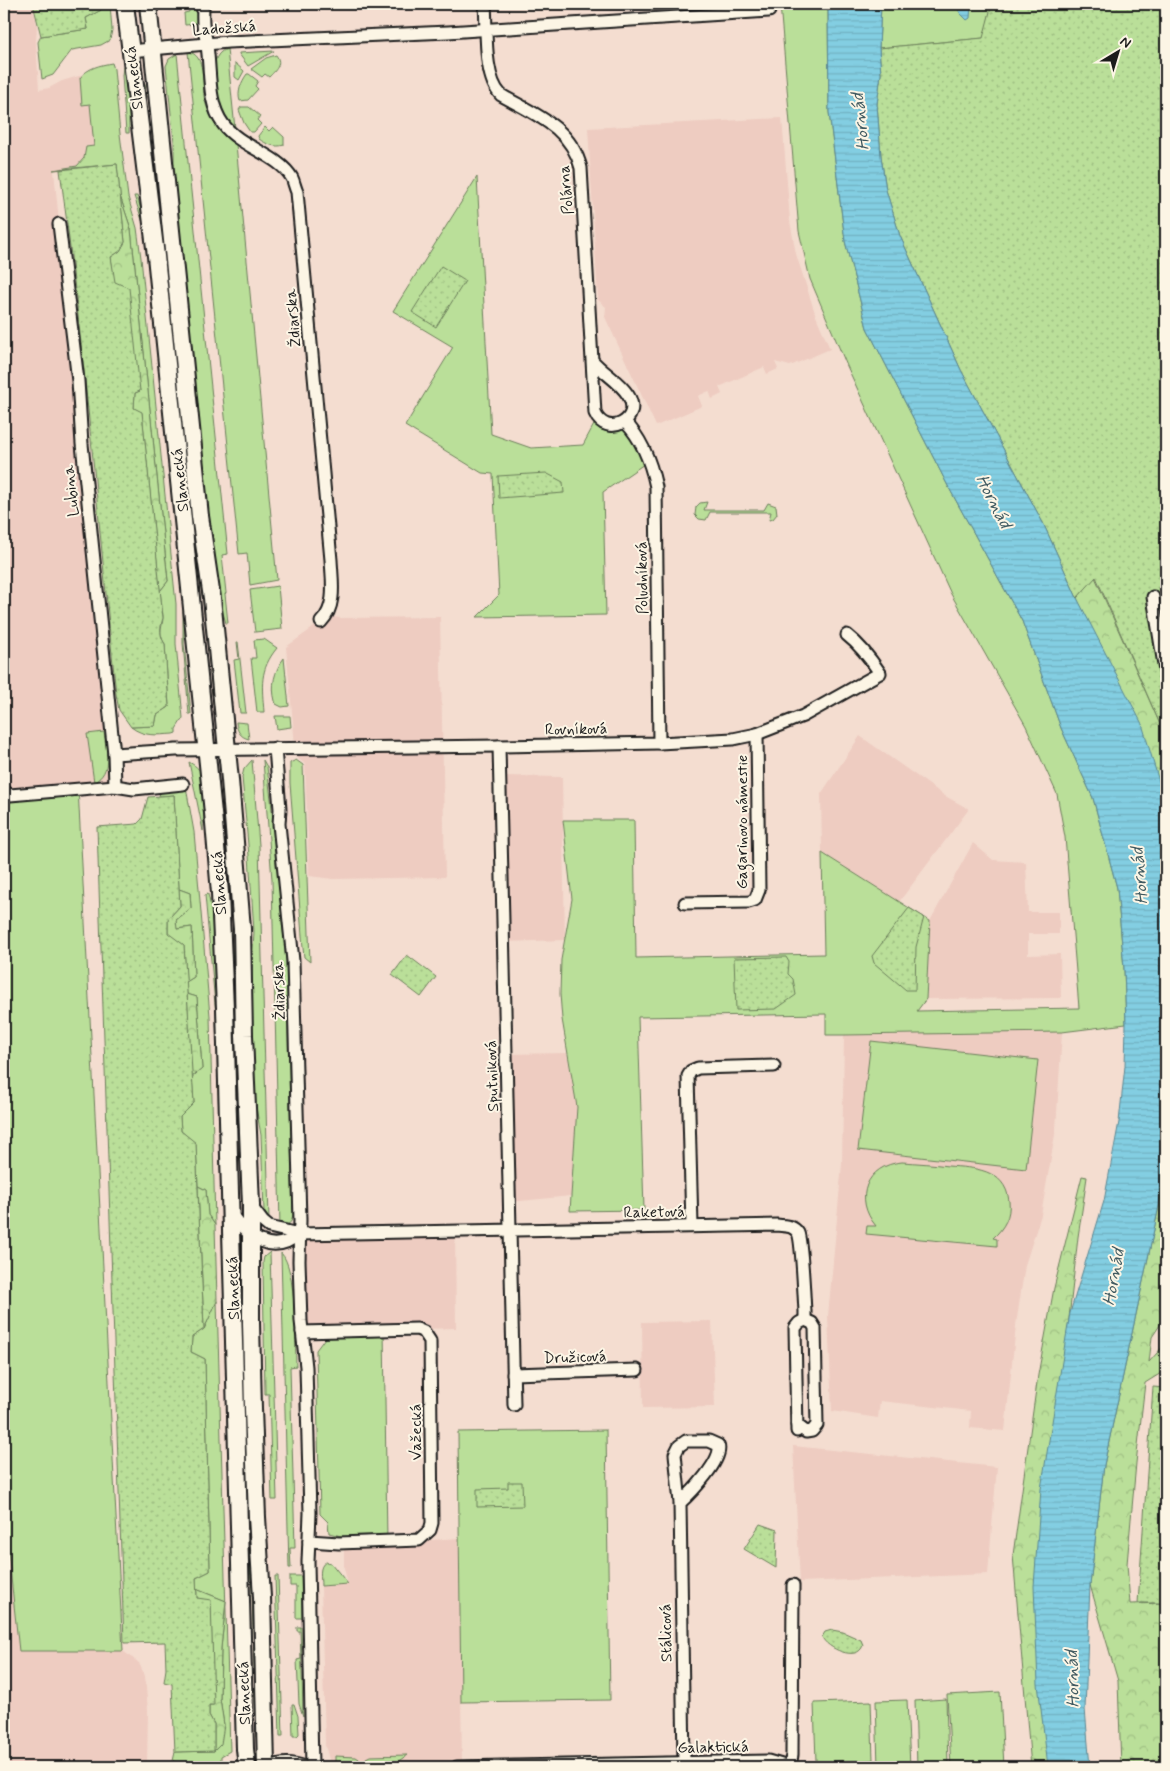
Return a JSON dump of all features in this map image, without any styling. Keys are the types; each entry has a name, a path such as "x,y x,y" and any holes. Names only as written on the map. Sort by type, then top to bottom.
{"main road":[{"name":"Slanecká","path":"125,4 156,256 220,893 225,1008 244,1747 247,1767"},
{"name":"Slanecká","path":"148,4 200,516 212,598 238,865 242,929 251,1205 254,1419 262,1597 266,1767"}],"street":[{"name":"Ždiarska","path":"204,4 203,26 207,44 213,99 217,114 223,124 238,138 276,161 287,171 297,192 331,560 332,601 326,616 321,622"},
{"name":"Polárna","path":"485,4 490,75 497,90 562,132 572,143 582,168 595,413 597,419 607,425 619,426 625,422"},
{"path":"693,4 694,16"},
{"name":"Ladožská","path":"130,51 207,44 769,12"},
{"name":"Lubina","path":"59,224 78,381 82,444 114,754 115,786"},
{"path":"592,360 621,386 630,397 632,412 625,422"},
{"name":"Poludníková","path":"625,422 635,432 650,460 656,487 659,743"},
{"path":"1153,597 1166,677"},
{"name":"Rovníková","path":"206,749 659,743 733,739 757,734 803,716 880,673 863,648 847,635"},
{"name":"Gagarinovo námestie","path":"685,903 748,902 755,900 758,895 760,890 760,870 757,734"},
{"name":"Sputniková","path":"499,746 514,1405"},
{"name":"Ždiarska","path":"275,748 280,809 279,824 293,961 299,1234"},
{"path":"114,754 206,749"},
{"path":"4,791 10,796 115,786 134,789 183,784"},
{"path":"692,1226 688,1076 691,1071 698,1068 774,1066"},
{"name":"Raketová","path":"251,1205 269,1227 299,1234 692,1226 790,1226 798,1234 800,1245 805,1320"},
{"path":"230,1213 241,1227 251,1235 260,1241 290,1249 299,1261"},
{"path":"299,1234 302,1332 306,1367 310,1513 312,1767"},
{"name":"Raketová","path":"251,1268 262,1250 299,1234"},
{"name":"Raketová","path":"805,1320 812,1323 815,1328 817,1425 812,1431 806,1432 797,1430 795,1328 805,1320"},
{"name":"Važecká","path":"302,1332 417,1330 424,1332 430,1341 432,1523 430,1530 419,1540 339,1543 309,1541"},
{"name":"Družicová","path":"513,1374 637,1370"},
{"name":"Stálicová","path":"680,1503 690,1494 719,1454 720,1448 718,1445 710,1441 686,1441 679,1446 675,1454 680,1503 680,1625 684,1763"},
{"path":"790,1767 792,1755 793,1585"},
{"name":"Galaktická","path":"457,1767 768,1761 790,1767"},
{"path":"271,1767 292,1764 305,1767"}],"shaded area":[{"path":"4,4 33,4 37,25 36,42 39,90 49,88 92,69 112,63 123,163 54,171 115,786 10,795 4,800"},
{"path":"782,118 790,221 796,254 816,316 830,349 790,366 775,362 778,369 767,374 764,367 719,387 722,394 712,399 709,391 698,396 702,406 656,426 605,317 606,307 598,300 588,128"},
{"path":"327,616 340,618 440,617 445,877 333,879 309,876 305,764 296,757 286,647"},
{"path":"860,736 945,796 969,809 899,902 822,853 821,794"},
{"path":"499,776 562,777 565,940 503,942"},
{"path":"973,843 993,860 1026,862 1028,912 1059,912 1059,934 1028,934 1028,955 1060,954 1061,998 926,999 930,921"},
{"path":"1062,1032 1056,1129 1041,1215 1025,1265 1016,1325 1005,1431 970,1428 971,1411 880,1401 878,1418 832,1411 828,1316 842,1164 844,1035"},
{"path":"567,1053 577,1107 571,1196 510,1202 507,1054"},
{"path":"455,1230 456,1328 302,1332 299,1234"},
{"path":"712,1321 715,1407 643,1408 642,1322"},
{"path":"793,1446 997,1467 988,1574 800,1582"},
{"path":"4,1513 19,1651 123,1651 139,1663 145,1676 148,1711 147,1767 4,1767"},
{"path":"459,1538 462,1767 331,1767 325,1745 321,1586 348,1584 344,1568 344,1546"}],"green space":[{"path":"33,4 100,4 101,10 86,18 88,29 41,36"},
{"path":"107,4 110,4 112,30 110,40 101,45 72,50 53,75 42,79 38,42 41,36 88,29 86,18 101,10"},
{"path":"189,4 196,4 197,24 185,25 184,13 189,12"},
{"path":"780,4 828,4 829,112 845,241 867,328 948,486 1022,621 1061,728 1093,798 1117,888 1124,968 1126,1024 1062,1032 826,1035 826,1014 638,1017 644,1210 570,1211 577,1107 562,1019 560,994 561,960 572,899 563,820 634,820 636,958 824,954 822,853 930,921 926,999 917,1011 1079,1008 1065,837 1057,794 1026,726 951,594 847,366 810,279 799,231"},
{"path":"881,4 992,4 984,38 879,48"},
{"path":"992,4 1166,4 1166,738 1096,577 1077,598 1043,523 961,370 900,236 886,190 877,104 881,74 879,48 983,38"},
{"path":"227,49 235,129 224,112 215,86 215,62 219,54"},
{"path":"274,51 248,66 239,54 239,53"},
{"path":"188,52 194,54 200,63 204,99 212,120 224,135 236,144 277,580 250,585 247,553 239,554"},
{"path":"177,54 228,554 222,555 228,623 226,623 217,593 207,516 174,197 174,142 166,66 169,59"},
{"path":"276,55 279,61 276,70 269,77 265,74 262,77 251,69 266,58"},
{"path":"112,63 128,197 137,228 141,258 176,604 176,644 183,718 176,729 176,733 173,734 146,734 131,727 155,726 157,715 169,707 165,644 161,633 163,616 160,591 168,581 131,229 120,196 117,164 53,170 77,166 84,158 86,147 94,146 90,104 82,105 80,78 90,69"},
{"path":"235,63 244,71 239,80 235,77"},
{"path":"123,67 129,105 129,133 126,133"},
{"path":"247,74 258,81 255,86 258,89 248,100 240,101 240,88"},
{"path":"142,75 145,84 150,141 164,222 217,711 214,711 203,600 190,520"},
{"path":"241,107 249,107 260,116 257,120 261,124 254,132 250,132 244,123 239,110"},
{"path":"265,127 269,131 273,127 284,137 284,145 271,145 259,139 258,136"},
{"path":"117,164 125,242 120,251 111,257 115,282 129,288 140,391 135,393 134,408 142,412 163,618 161,631 165,644 169,707 157,715 155,726 131,727 119,710 116,694 84,366 60,170"},
{"path":"477,177 491,434 531,448 583,445 597,419 625,422 650,460 603,492 606,615 477,617 499,595 493,474 482,473 405,426 453,347 393,311"},
{"path":"120,196 131,229 168,581 160,591 142,413 134,408 135,393 140,391 114,282 111,257 120,251 125,242"},
{"path":"134,196 137,196 146,226 185,604 184,644 191,714 189,714 183,643 183,604 148,257 144,226"},
{"path":"441,266 465,281 436,327 412,312"},
{"path":"546,473 563,482 564,493 499,498 498,476"},
{"path":"707,502 704,510 764,510 768,503 776,506 777,514 773,519 769,520 771,512 710,512 706,520 699,519 695,515 696,507 700,503"},
{"path":"1095,577 1166,738 1166,816 1163,795 1077,598"},
{"path":"278,586 282,629 255,632 250,590"},
{"path":"264,639 277,648 264,671 262,686 264,712 257,712 251,658 256,658 254,640"},
{"path":"237,642 246,713 240,713 234,660 239,659"},
{"path":"284,658 289,706 282,707 276,704 273,684 278,668"},
{"path":"275,716 290,716 291,727 277,729"},
{"path":"236,722 247,723 249,739 243,737 237,728"},
{"path":"104,732 107,753 106,767 100,778 94,782 87,734"},
{"path":"252,760 259,845 269,1220 264,1211 261,1135 254,1096 250,1012 254,931 242,777 244,769"},
{"path":"263,760 267,767 271,799 286,962 293,1215 289,1224 280,1226 272,880"},
{"path":"296,760 303,765 310,962 304,957 290,783 290,763"},
{"path":"189,762 199,770 203,779 203,831"},
{"path":"217,768 227,867 242,1110 243,1212 239,1111"},
{"path":"186,787 194,832 210,1016 215,1225 208,1215 206,1190 198,1186 196,1144 181,1131 180,1117 194,1103 192,1077 202,1069 197,997 187,994 186,982 194,977 192,927 176,929 176,920 191,908 190,893 179,889 174,795 159,796 161,789"},
{"path":"78,788 123,1651 19,1651 4,1513 4,800 10,795"},
{"path":"174,795 180,906 168,919 168,933 184,945 194,1103 180,1117 181,1131 196,1143 204,1329 192,1337 191,1352 205,1359 210,1571 196,1578 197,1598 211,1600 214,1705 209,1705 209,1715 214,1724 214,1751 175,1752 172,1684 164,1682 166,1669 165,1642 124,1643 97,827 137,824 142,819 148,797"},
{"path":"179,889 190,893 191,908 176,920 177,929 192,927 194,977 186,982 184,945 168,934 168,919 180,906"},
{"path":"208,894 215,926 238,1737 236,1737 216,1015 205,895"},
{"path":"909,908 924,917 916,947 915,990 906,990 874,963 872,956"},
{"path":"407,955 436,977 421,997 392,975"},
{"path":"786,957 789,962 788,974 793,979 796,995 776,1009 736,1010 734,958"},
{"path":"187,994 197,997 202,1069 192,1077"},
{"path":"871,1041 1038,1060 1026,1169 858,1150"},
{"path":"1166,1124 1166,1316 1152,1337 1149,1362 1166,1343 1166,1370 1145,1383 1127,1564 1130,1604 1166,1603 1166,1767 1121,1767 1118,1681 1090,1585 1104,1465 1159,1206"},
{"path":"902,1162 977,1169 995,1176 1006,1190 1009,1201 1009,1212 1006,1221 993,1238 997,1239 997,1246 866,1234 867,1226 876,1226 869,1216 865,1205 867,1185 872,1176 880,1169"},
{"path":"1082,1176 1087,1177 1078,1237 1052,1471 1049,1767 1031,1767 1013,1555 1038,1375 1054,1288"},
{"path":"198,1186 206,1190 208,1215 215,1225 217,1301 204,1329"},
{"path":"239,1234 245,1241 259,1736 256,1737 252,1591 245,1508"},
{"path":"270,1252 277,1500 272,1500 269,1394 265,1394 263,1262 264,1257"},
{"path":"281,1253 286,1261 293,1289 295,1324 296,1366 290,1367 295,1548 290,1548 291,1568 289,1568"},
{"path":"217,1301 226,1601 196,1589 196,1578 210,1571 205,1359 191,1352 192,1337 204,1329"},
{"path":"384,1330 387,1541 329,1533 328,1522 320,1514 316,1350 325,1338"},
{"path":"1153,1387 1166,1388 1166,1603 1138,1603"},
{"path":"606,1430 610,1700 461,1702 458,1432"},
{"path":"508,1482 522,1482 523,1506 477,1507 477,1489 508,1488"},
{"path":"760,1524 777,1530 776,1568 744,1549"},
{"path":"326,1562 331,1563 348,1584 321,1586 321,1569"},
{"path":"275,1576 278,1576 283,1736 280,1736"},
{"path":"290,1576 301,1576 302,1618 296,1618 296,1586 290,1586"},
{"path":"196,1589 226,1601 221,1648 220,1698 224,1725 221,1744 214,1751 214,1724 209,1715 209,1705 213,1705 211,1601 197,1598"},
{"path":"226,1603 230,1751 221,1756 221,1761 197,1765 178,1763 173,1761 175,1752 214,1751 224,1725 220,1698 221,1648"},
{"path":"297,1627 301,1627 303,1716 299,1704 297,1660 301,1659 300,1631 297,1631"},
{"path":"832,1630 843,1632 861,1640 863,1645 855,1653 842,1652 835,1649 822,1637 825,1632"},
{"path":"1000,1692 1004,1767 951,1767 947,1695"},
{"path":"946,1699 948,1765 917,1766 915,1701"},
{"path":"907,1700 910,1767 878,1767 876,1701"},
{"path":"871,1701 873,1760 816,1762 814,1703"},
{"path":"292,1704 294,1704 298,1716 299,1734 297,1736 293,1736"},
{"path":"407,1755 396,1763 366,1764 366,1758 370,1756"},
{"path":"335,1756 356,1757 359,1759 359,1764 335,1764"}],"water":[{"name":"Hornád","path":"828,4 881,4 879,48 881,74 877,104 881,156 886,190 900,236 961,370 1043,523 1077,598 1142,724 1163,795 1166,816 1166,1124 1159,1206 1104,1465 1090,1585 1085,1709 1090,1767 1048,1767 1038,1684 1034,1586 1041,1489 1070,1313 1104,1201 1119,1122 1125,1066 1126,1024 1124,968 1117,888 1093,798 1061,728 1022,621 948,486 867,328 845,241 829,112"},
{"path":"956,4 971,4 970,18 967,20 960,13"}]}
